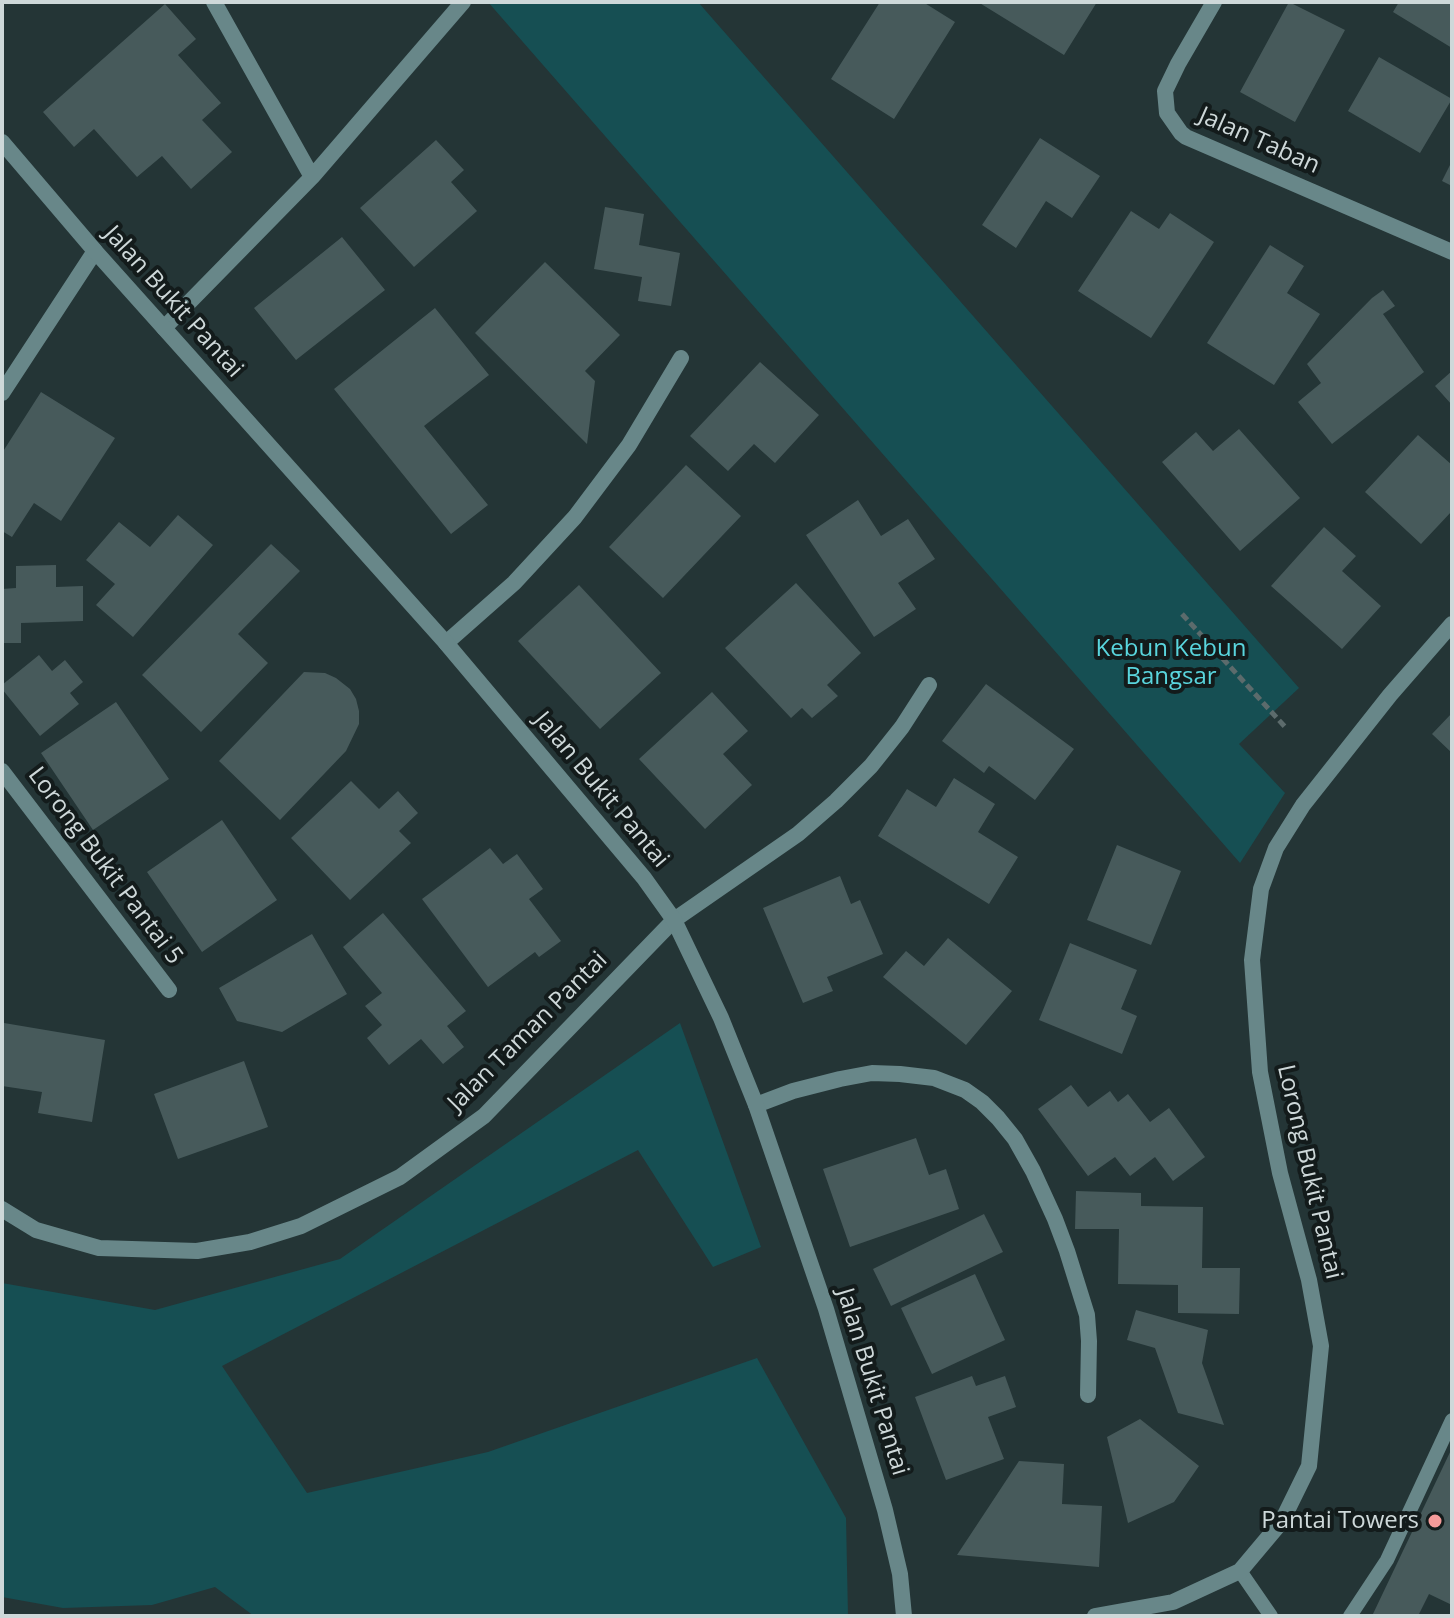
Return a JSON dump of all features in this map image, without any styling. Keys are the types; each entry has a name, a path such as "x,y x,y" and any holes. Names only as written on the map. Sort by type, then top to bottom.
{"street":[{"path":"214,2 312,177"},
{"path":"164,328 312,177 463,2"},
{"name":"Jalan Taban","path":"1214,2 1165,91 1167,113 1181,133 1452,252"},
{"name":"Jalan Bukit Pantai","path":"2,142 95,251 446,643 644,878 674,920 721,1018 756,1105 826,1309 885,1510 900,1574 904,1616"},
{"path":"2,393 95,251"},
{"path":"446,643 514,583 575,517 629,445 681,358"},
{"name":"Lorong Bukit Pantai","path":"1095,1616 1173,1602 1240,1571 1282,1521 1309,1466 1321,1346 1309,1280 1280,1173 1260,1072 1252,960 1261,889 1276,848 1303,805 1390,695 1452,624"},
{"name":"Jalan Taman Pantai","path":"2,1209 36,1230 99,1248 197,1251 250,1242 301,1226 400,1177 484,1116 674,920 798,834 836,801 871,766 902,727 929,685"},
{"name":"Lorong Bukit Pantai 5","path":"2,771 169,990"},
{"path":"756,1105 793,1091 872,1073 934,1078 965,1090 982,1102 1015,1139 1067,1251 1087,1315 1088,1395"}],"lane":[{"path":"1350,1616 1387,1560 1452,1420"},
{"path":"1240,1571 1271,1616"}],"path":[{"path":"1182,614 1287,729"}],"green space":[{"name":"Kebun Kebun Bangsar","path":"488,2 698,2 1299,688 1239,744 1285,793 1240,863"},
{"path":"680,1023 761,1247 713,1267 638,1150 222,1366 307,1493 488,1452 757,1358 846,1518 848,1616 254,1616 215,1587 152,1605 63,1608 2,1597 2,1283 155,1310 340,1259"}],"building":[{"path":"880,2 923,2 955,22 894,119 831,79"},
{"path":"978,2 1097,2 1064,55"},
{"path":"1289,2 1345,30 1295,122 1240,92"},
{"path":"1399,2 1452,2 1452,48 1393,12"},
{"path":"165,4 196,39 178,55 221,103 202,120 232,152 191,189 162,156 137,177 94,129 74,147 43,112"},
{"path":"1379,57 1452,99 1420,153 1348,111"},
{"path":"1040,138 1100,176 1072,218 1046,201 1016,248 982,225"},
{"path":"436,140 464,170 451,182 477,211 414,267 360,208"},
{"path":"1452,161 1452,186 1442,181"},
{"path":"605,207 644,214 639,245 680,253 671,306 638,301 642,277 594,269"},
{"path":"1131,211 1159,229 1170,213 1214,242 1151,338 1078,291"},
{"path":"342,237 385,290 296,360 254,308"},
{"path":"1270,245 1304,266 1287,293 1320,314 1274,385 1207,343"},
{"path":"545,262 620,335 585,371 595,381 587,444 475,333"},
{"path":"1383,290 1395,306 1383,314 1424,372 1332,444 1298,402 1321,383 1307,364"},
{"path":"435,308 489,375 424,426 488,505 451,534 334,389"},
{"path":"760,362 819,415 775,463 754,444 728,471 690,436"},
{"path":"1452,371 1452,405 1435,386"},
{"path":"41,392 115,438 61,521 34,503 12,537 2,531 2,453"},
{"path":"1239,429 1300,498 1240,551 1162,462 1196,432 1213,451"},
{"path":"1418,435 1452,465 1452,511 1421,544 1365,492"},
{"path":"686,465 741,516 663,598 609,547"},
{"path":"858,500 881,536 908,519 935,559 898,583 916,609 874,637 806,535"},
{"path":"178,515 213,545 133,637 96,605 115,584 86,560 119,522 150,547"},
{"path":"1324,527 1356,556 1342,571 1381,606 1342,649 1271,586"},
{"path":"271,544 300,571 238,634 268,663 201,732 142,675"},
{"path":"56,565 56,587 83,586 83,621 21,623 21,643 2,643 2,589 16,588 16,566"},
{"path":"796,583 861,653 827,685 838,696 812,718 802,708 791,718 725,648"},
{"path":"579,585 661,673 600,729 518,641"},
{"path":"39,655 52,671 65,660 83,682 70,693 79,704 40,736 2,689 2,685"},
{"path":"304,672 325,673 350,689 356,699 359,724 346,751 280,820 219,761"},
{"path":"986,684 1074,749 1035,800 989,766 984,773 942,741"},
{"path":"712,692 748,731 723,754 752,785 705,829 639,759"},
{"path":"116,702 169,779 93,830 41,753"},
{"path":"1452,713 1452,753 1432,734"},
{"path":"954,778 995,804 978,832 1018,857 989,904 878,836 907,789 936,807"},
{"path":"351,781 379,809 398,791 418,813 399,831 411,843 350,900 291,838"},
{"path":"222,820 277,900 202,952 147,872"},
{"path":"1117,845 1181,871 1151,945 1087,920"},
{"path":"490,848 503,864 517,854 543,889 529,899 561,941 539,957 535,952 488,987 422,899"},
{"path":"840,876 851,904 860,900 883,954 827,977 833,991 803,1003 763,908"},
{"path":"383,913 466,1011 447,1026 464,1047 443,1064 421,1039 389,1065 367,1038 382,1025 365,1006 382,993 343,947"},
{"path":"312,934 347,994 282,1032 237,1021 219,988"},
{"path":"948,938 1012,991 966,1045 883,977 906,951 924,966"},
{"path":"1070,943 1137,970 1121,1009 1137,1016 1122,1054 1039,1020"},
{"path":"4,1023 105,1040 92,1122 38,1113 42,1092 2,1086"},
{"path":"244,1061 268,1127 178,1159 154,1094"},
{"path":"1071,1085 1088,1107 1110,1091 1118,1102 1128,1094 1150,1122 1169,1108 1205,1157 1173,1181 1155,1157 1130,1176 1115,1157 1088,1176 1038,1109"},
{"path":"916,1138 929,1175 946,1169 959,1209 850,1247 823,1169"},
{"path":"1076,1191 1141,1193 1141,1206 1203,1207 1202,1268 1240,1268 1239,1314 1178,1313 1178,1285 1118,1284 1119,1229 1075,1229"},
{"path":"984,1214 1003,1252 891,1306 873,1269"},
{"path":"975,1274 1005,1340 932,1374 901,1308"},
{"path":"1136,1310 1208,1330 1202,1363 1224,1425 1178,1413 1155,1348 1127,1340"},
{"path":"972,1376 976,1386 1005,1376 1016,1407 988,1417 1004,1459 946,1480 915,1397"},
{"path":"1140,1419 1199,1466 1174,1502 1128,1523 1107,1437"},
{"name":"Pantai Towers","path":"1452,1448 1452,1605 1429,1594 1418,1616 1372,1616"},
{"path":"1019,1461 1064,1464 1062,1504 1102,1506 1099,1567 957,1555"}],"place":[{"name":"Pantai Towers","path":"1435,1521"}]}
